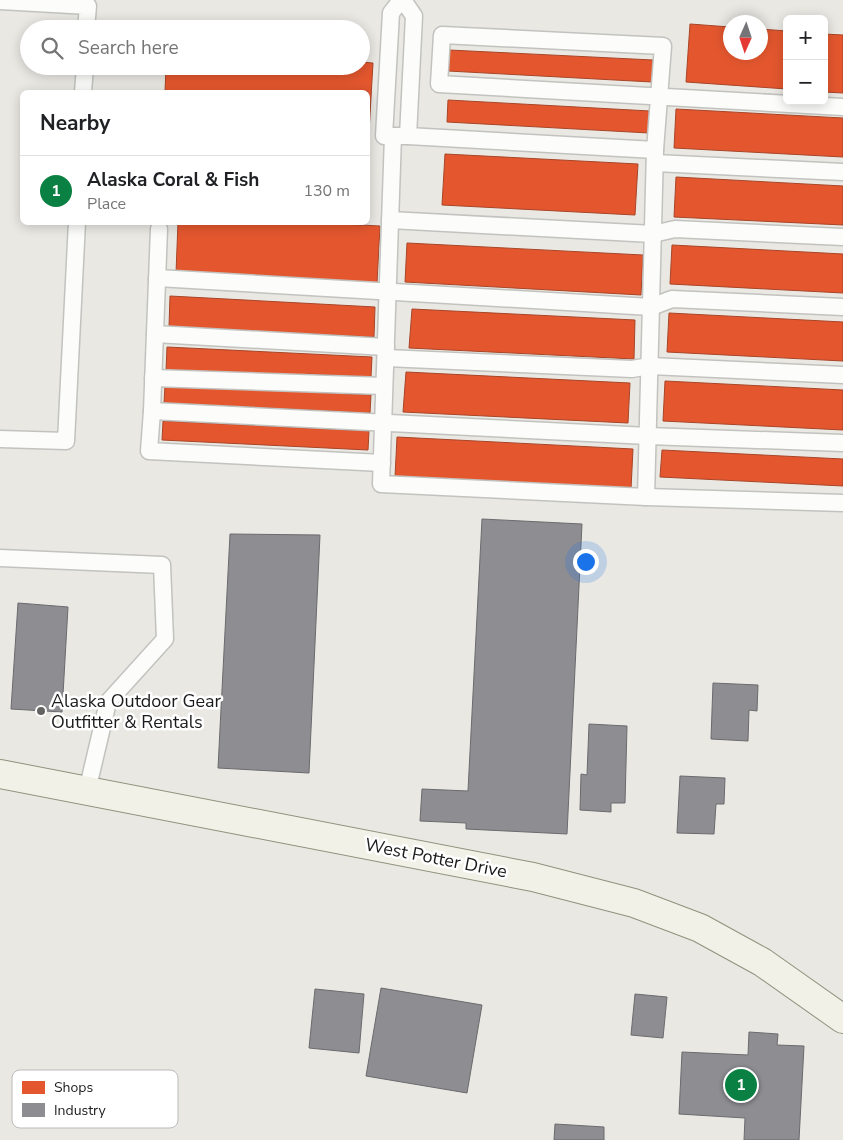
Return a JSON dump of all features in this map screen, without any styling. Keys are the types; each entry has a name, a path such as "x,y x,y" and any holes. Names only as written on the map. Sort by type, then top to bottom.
{"main road":[{"name":"West Potter Drive","path":"0,774 533,877 634,903 700,928 762,962 843,1019"}],"lane":[{"path":"0,0 88,6 87,20"},
{"path":"395,136 411,82 414,16 402,0 391,13 395,136 390,220 381,484 646,497 843,503"},
{"path":"439,84 442,35 663,46 655,156 646,497"},
{"path":"83,90 84,75"},
{"path":"411,82 843,108"},
{"path":"395,136 843,172"},
{"path":"390,220 653,234 675,229 843,237"},
{"path":"0,439 66,441 77,225"},
{"path":"158,229 149,451 382,463"},
{"path":"157,278 651,307 672,299 843,307"},
{"path":"154,334 386,353 632,369 650,366 843,375"},
{"path":"153,378 384,386"},
{"path":"152,411 648,436 843,442"},
{"path":"0,558 162,565 165,639 108,702 87,791"}],"building: Shops":[{"path":"690,24 723,26 723,60 768,60 768,30 783,31 783,89 686,82"},
{"path":"828,34 843,35 843,93 828,92"},
{"path":"449,50 653,60 652,82 448,71"},
{"path":"370,63 373,63 370,115 370,90 165,90 166,75 370,75"},
{"path":"448,100 650,111 649,133 447,122"},
{"path":"676,109 843,118 843,157 674,148"},
{"path":"445,154 638,164 635,215 442,205"},
{"path":"676,177 843,186 843,225 674,217"},
{"path":"178,225 380,226 377,283 176,273"},
{"path":"407,243 643,255 641,295 405,282"},
{"path":"672,245 843,254 843,293 670,284"},
{"path":"170,296 375,307 374,337 169,327"},
{"path":"412,309 635,320 634,359 409,348"},
{"path":"669,313 843,322 843,361 667,352"},
{"path":"167,347 372,357 371,377 306,374 306,378 166,371"},
{"path":"406,372 630,383 628,423 403,412"},
{"path":"665,381 843,390 843,430 663,421"},
{"path":"165,385 371,395 370,413 164,403"},
{"path":"163,421 369,431 368,450 162,440"},
{"path":"397,437 633,449 631,489 395,477"},
{"path":"662,450 843,459 843,486 660,477"}],"building: Industry":[{"path":"482,519 582,524 567,834 466,829 466,823 420,821 422,789 468,791"},
{"path":"230,534 320,535 309,773 218,768"},
{"path":"18,603 68,607 62,712 11,709"},
{"path":"713,683 758,685 757,711 749,710 748,741 711,739"},
{"path":"589,724 627,726 625,803 611,803 611,812 580,810 581,774 587,775"},
{"path":"680,776 725,778 724,804 716,804 714,834 677,833"},
{"path":"381,988 482,1005 467,1093 366,1076"},
{"path":"315,989 364,994 359,1053 309,1048"},
{"path":"635,994 667,997 663,1038 631,1035"},
{"path":"749,1032 778,1034 777,1045 804,1046 799,1140 744,1140 745,1118 679,1114 682,1052 748,1055"},
{"path":"555,1124 604,1127 604,1140 554,1140"}],"place":[{"name":"Alaska Outdoor Gear Outfitter & Rentals","path":"41,711"},
{"name":"Alaska Coral & Fish","path":"741,1085"}]}
